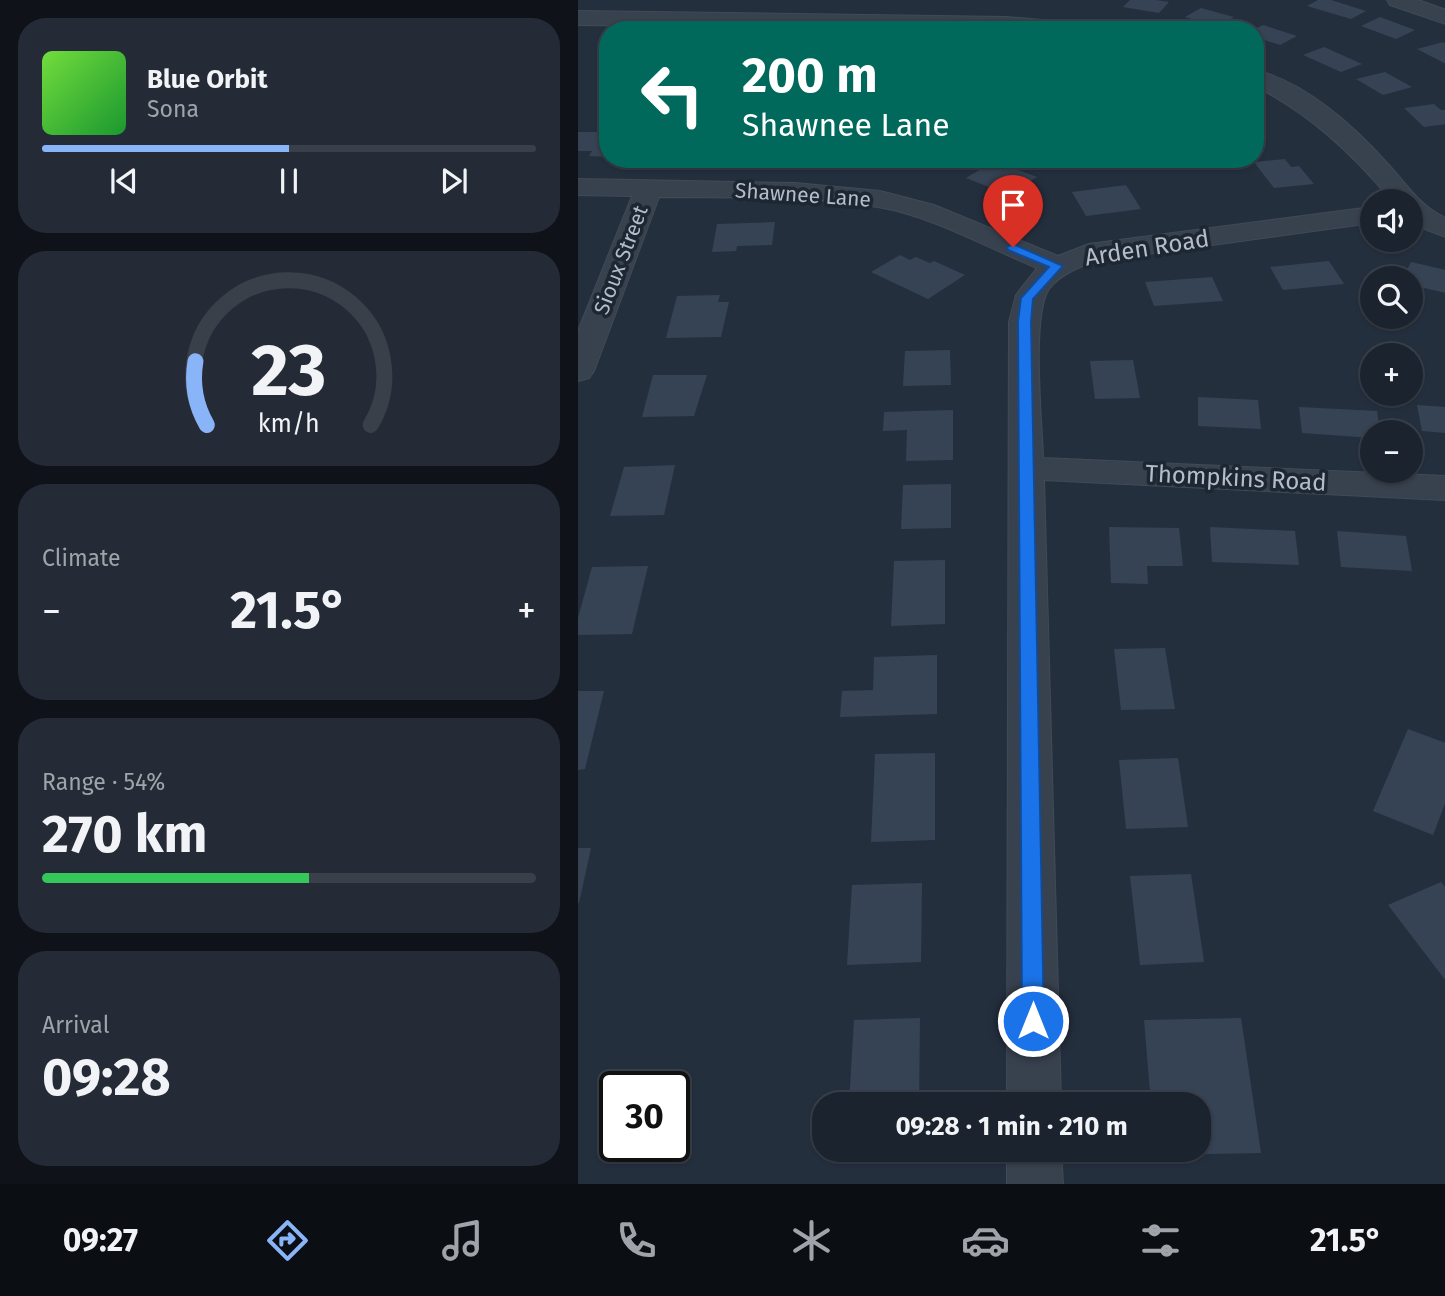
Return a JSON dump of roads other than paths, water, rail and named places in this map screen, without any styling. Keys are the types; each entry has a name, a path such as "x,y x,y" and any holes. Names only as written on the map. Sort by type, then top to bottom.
{"street":[{"path":"1398,0 1445,18"},
{"path":"578,18 816,10 965,21"},
{"path":"1264,82 1330,120 1360,146 1395,189"},
{"name":"Shawnee Lane","path":"578,187 823,192 880,199 924,211 1057,266"},
{"name":"Sioux Street","path":"578,371 649,188"},
{"name":"Arden Road","path":"1034,1092 1024,322 1027,298 1057,266 1089,253 1360,217"},
{"path":"1423,218 1445,229"},
{"name":"Thompkins Road","path":"1027,468 1445,488"},
{"path":"1035,1162 1035,1184"}]}
